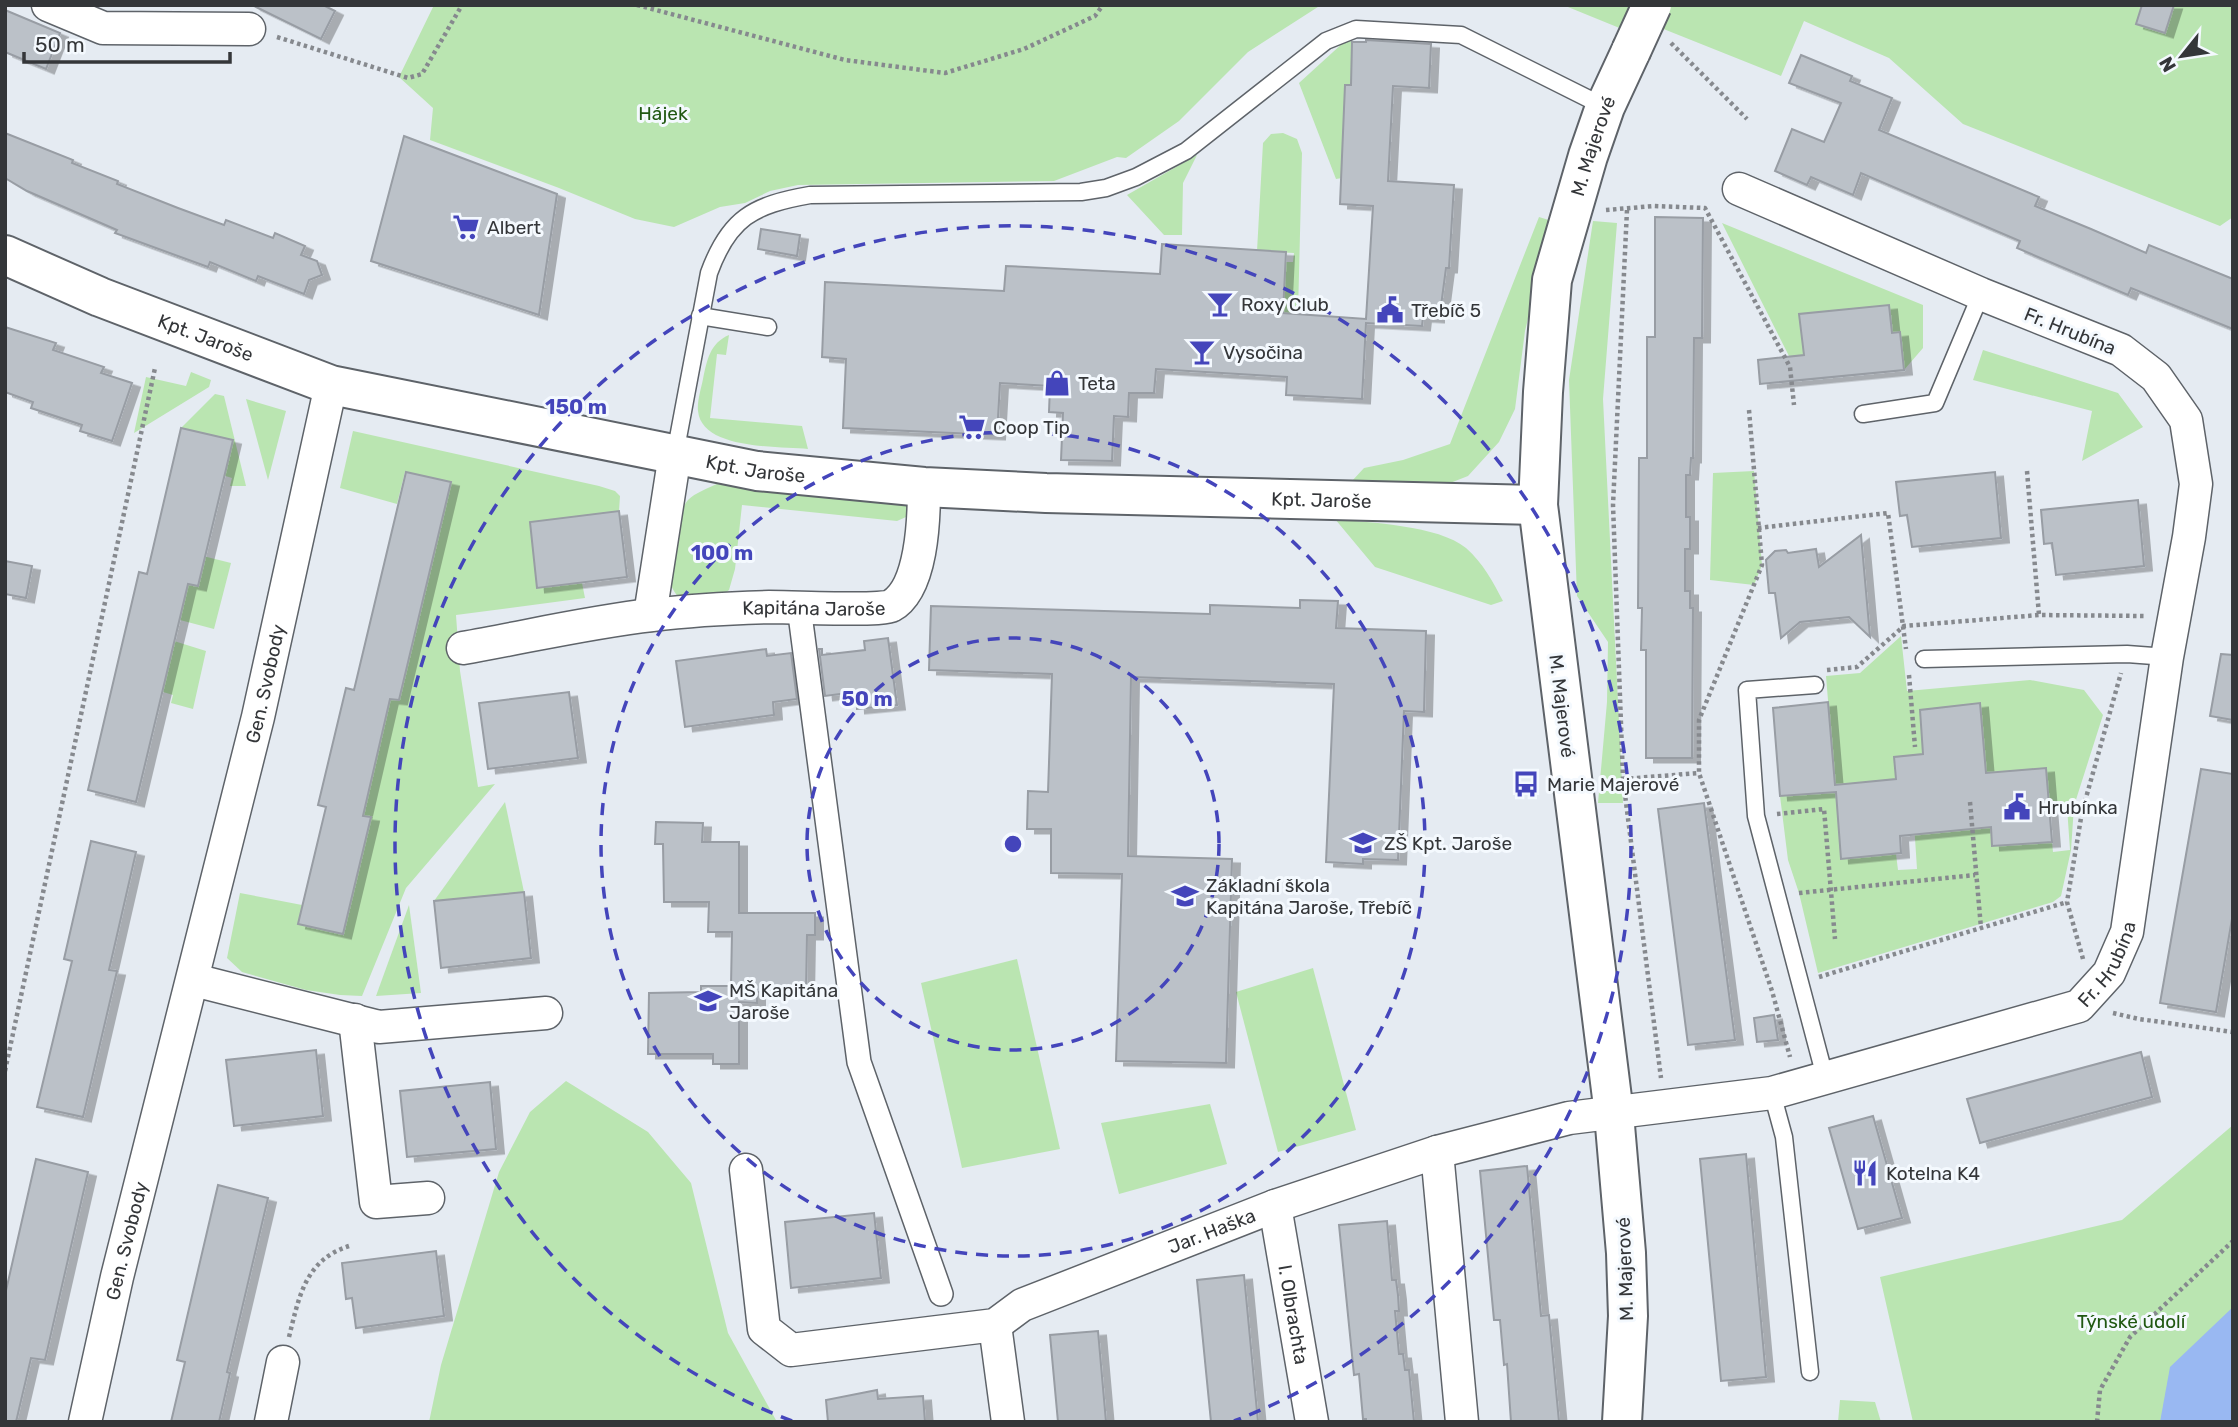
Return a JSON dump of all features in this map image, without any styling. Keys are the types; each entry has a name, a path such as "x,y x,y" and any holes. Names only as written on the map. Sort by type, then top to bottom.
{"street":[{"path":"48,5 103,28 249,29"},
{"name":"M. Majerové","path":"1622,1422 1628,1316 1626,1253 1614,1114 1538,505 1552,280 1605,107 1648,30"},
{"name":"Fr. Hrubína","path":"1614,1114 1772,1093 2080,1006 2109,973 2127,932 2167,657 2189,537 2196,484 2186,420 2156,377 2121,350 1981,294 1739,190"},
{"name":"Kpt. Jaroše","path":"5,255 100,297 331,385 757,471 924,487 1046,493 1538,505"},
{"name":"Gen. Svobody","path":"85,1422 117,1277 194,980 258,717 331,385"},
{"path":"650,615 675,454"},
{"name":"Kapitána Jaroše","path":"463,648 650,615 708,609 889,608 904,597 914,573 924,513 924,487"},
{"path":"799,607 859,1062 941,1294"},
{"path":"194,980 379,1027 546,1013"},
{"path":"355,1020 376,1202 428,1198"},
{"name":"Jar. Haška","path":"746,1170 764,1329 791,1350 995,1325 1022,1305 1275,1206 1437,1152 1569,1118 1614,1114"},
{"path":"1437,1152 1462,1422"},
{"name":"I. Olbrachta","path":"1275,1206 1312,1422"},
{"path":"995,1325 1008,1422"},
{"path":"271,1422 283,1362"}],"lane":[{"path":"675,454 709,273 719,246 736,224 756,211 784,199 810,195 1081,192 1106,188 1136,177 1186,150 1326,41 1356,29 1461,36 1605,107"},
{"path":"1863,414 1935,403 1981,294"},
{"path":"700,316 768,327"},
{"path":"1924,659 2127,654 2167,657"},
{"path":"1815,684 1747,690 1756,816 1825,1077"},
{"path":"1772,1093 1784,1137 1810,1372"}],"path":[{"path":"249,29 408,78 422,74 462,5"},
{"path":"637,5 845,60 945,73 1024,49 1095,16 1103,5"},
{"path":"1648,30 1747,119"},
{"path":"1572,210 1628,210 1654,206 1704,208 1790,368 1794,405"},
{"path":"1628,210 1613,505 1623,779 1665,1107"},
{"path":"5,1071 155,368"},
{"path":"2027,471 2039,615"},
{"path":"1758,528 1888,513 1907,653"},
{"path":"2081,958 2067,902 2082,812 2127,654"},
{"path":"1908,666 1915,747"},
{"path":"1623,779 1699,773"},
{"path":"1970,802 1981,928"},
{"path":"1756,816 1824,809 1835,939"},
{"path":"1777,896 1975,875"},
{"path":"1801,983 2067,902"},
{"path":"2080,1006 2140,1019 2233,1032"},
{"path":"2097,1422 2100,1390 2130,1338 2233,1241"},
{"path":"283,1362 299,1297 307,1279 320,1261 333,1251 349,1246"}],"green space":[{"name":"Hájek","path":"434,5 1321,5 1248,52 1179,121 1126,158 1117,157 1054,181 798,185 770,191 745,203 720,207 674,227 635,219 430,140 433,108 399,77"},
{"path":"1563,5 2233,5 2233,217 2220,226 1963,124 1889,58 1804,21 1781,76 1656,26 1649,40"},
{"path":"1352,41 1362,73 1342,178 1336,179 1299,83 1344,42"},
{"path":"1283,133 1297,139 1302,153 1298,314 1281,313 1286,262 1293,262 1294,253 1257,251 1263,143 1271,134"},
{"path":"1197,155 1183,183 1182,235 1164,235 1127,195"},
{"path":"1539,217 1552,221 1525,331 1515,409 1499,442 1468,476 1445,485 1352,481 1364,468 1403,460 1450,444"},
{"path":"1593,221 1617,223 1603,399 1623,803 1598,803 1607,702 1608,642 1577,596 1569,380"},
{"path":"1722,223 1923,305 1923,348 1904,370 1900,333 1892,333 1888,305 1800,314 1804,361 1792,362"},
{"path":"729,335 726,355 717,354 710,418 802,426 808,449 743,444 713,433 703,424 698,403 704,372 713,347"},
{"path":"1983,350 2118,393 2143,427 2082,461 2092,411 1973,380"},
{"path":"191,372 211,380 209,387 134,433 146,377 186,386"},
{"path":"215,394 224,396 246,486 230,486 232,478 222,475 232,440 181,428"},
{"path":"246,399 286,411 268,480"},
{"path":"353,431 599,486 615,491 620,496 619,511 530,522 538,588 582,583 585,598 456,615 460,671 478,787 495,784 406,888 362,996 306,990 242,972 227,958 240,893 302,905 299,924 343,934 370,817 363,816 390,699 399,700 449,483 405,472 397,504 340,488"},
{"path":"1754,471 1762,565 1754,585 1710,580 1713,473"},
{"path":"717,484 911,505 906,517 897,521 742,505 735,569 729,590 710,606 690,605 677,595 670,584 667,554 670,539 688,500"},
{"path":"1335,519 1403,526 1454,540 1478,560 1503,601 1491,605 1375,567"},
{"path":"199,555 231,563 214,629 180,620 188,584 198,585 202,570"},
{"path":"1901,636 1907,691 2030,680 2084,690 2103,715 2074,806 2071,850 2061,896 2053,902 1818,973 1799,893 1788,860 1780,796 1836,792 1841,859 1896,854 1898,870 1917,869 1914,823 1986,780 1992,846 2052,842 2053,852 2070,850 2067,807 2049,808 2046,768 1986,773 1980,703 1920,710 1924,754 1894,757 1896,779 1835,785 1826,676 1860,673"},
{"path":"174,641 206,651 193,709 171,703 173,695 163,692"},
{"path":"505,802 524,892 434,901"},
{"path":"409,905 421,993 376,996"},
{"path":"1017,959 1060,1149 962,1168 921,983"},
{"path":"1313,968 1356,1130 1278,1152 1236,992"},
{"path":"566,1081 648,1132 691,1183 728,1333 777,1422 429,1422 441,1365 499,1172 530,1112"},
{"path":"1210,1104 1227,1164 1119,1194 1101,1123"},
{"name":"Týnské údolí","path":"2233,1125 2233,1422 1913,1422 1880,1277 2122,1220"},
{"path":"1840,1400 1875,1402 1881,1422 1838,1422"}],"water":[{"path":"2233,1307 2233,1422 2160,1422 2170,1367"}],"building":[{"path":"252,5 323,5 335,11 321,39"},
{"path":"2142,5 2174,5 2165,33 2136,24"},
{"path":"5,10 60,33 46,69 5,52"},
{"path":"1366,40 1431,44 1429,88 1393,86 1388,181 1454,185 1449,268 1446,268 1441,306 1436,306 1436,318 1423,317 1422,326 1366,323 1362,399 1286,395 1287,377 1156,369 1154,393 1129,393 1128,417 1114,416 1112,461 1061,460 1063,413 1049,412 1050,386 1000,383 997,435 843,428 846,359 822,357 825,282 1004,291 1006,266 1160,274 1162,244 1286,252 1283,313 1366,319 1373,206 1340,204 1345,85 1351,85 1352,42"},
{"path":"1801,55 1852,76 1850,81 1892,98 1879,130 2039,197 2035,206 2146,253 2149,245 2233,279 2233,329 2131,288 2128,295 2017,248 2020,241 1861,173 1853,195 1811,177 1807,185 1775,171 1792,129 1824,142 1841,103 1789,83"},
{"path":"5,133 73,160 72,163 118,181 117,184 178,208 224,225 226,220 273,238 275,233 305,246 301,255 317,261 322,275 309,280 304,294 258,276 256,281 210,262 208,267 115,233 117,230 27,191 5,178"},
{"name":"Albert","path":"404,136 557,194 539,315 371,261"},
{"path":"1655,217 1703,218 1702,338 1694,338 1693,458 1690,475 1686,475 1686,517 1690,517 1690,549 1685,549 1685,591 1690,591 1690,608 1693,608 1692,758 1646,758 1646,650 1641,650 1642,608 1638,608 1639,458 1647,458 1647,337 1655,337"},
{"path":"761,229 800,235 797,256 758,249"},
{"path":"1889,305 1892,333 1900,332 1904,370 1760,384 1758,360 1804,355 1799,314"},
{"path":"5,327 56,343 53,350 104,367 101,373 132,383 112,441 80,431 82,425 31,408 33,402 5,392"},
{"path":"181,428 233,440 198,586 188,584 136,802 88,790 139,572 147,574"},
{"path":"406,472 451,482 399,700 390,699 363,816 371,817 343,934 298,924 326,807 318,805 346,688 354,690"},
{"path":"1995,472 2001,538 1912,547 1907,515 1900,516 1896,482"},
{"path":"2138,500 2144,566 2056,575 2052,543 2044,544 2041,510"},
{"path":"619,511 627,577 537,588 530,522"},
{"path":"1861,535 1870,637 1849,617 1800,622 1781,638 1775,593 1769,593 1766,560 1775,551 1786,550 1788,553 1816,549 1819,567"},
{"path":"5,561 32,566 26,598 5,594"},
{"name":"ZŠ Kpt. Jaroše","path":"1300,600 1338,601 1336,628 1426,631 1424,712 1404,711 1398,860 1363,859 1363,864 1326,862 1334,684 1131,677 1128,856 1232,859 1226,1063 1116,1061 1122,874 1051,873 1051,829 1027,829 1028,791 1048,792 1052,674 929,670 931,606 1210,614 1210,605 1300,608"},
{"path":"888,638 897,705 857,709 856,692 825,696 819,649 822,649 822,655 865,650 864,641"},
{"path":"766,649 767,656 791,653 797,699 773,702 774,715 685,727 676,661"},
{"path":"2221,654 2233,655 2233,720 2210,716"},
{"path":"569,692 578,758 488,769 479,703"},
{"path":"1828,702 1835,785 1896,779 1894,757 1923,754 1920,710 1980,703 1986,773 2046,768 2052,842 1992,846 1991,827 1900,836 1901,853 1841,859 1836,792 1780,796 1773,708"},
{"path":"2201,769 2233,774 2233,913 2216,1012 2160,1003"},
{"path":"1704,803 1735,1040 1688,1045 1658,809"},
{"path":"656,822 703,823 702,842 739,842 739,913 815,913 815,935 807,935 806,992 757,992 757,1003 739,1002 739,1064 713,1064 713,1054 648,1054 649,993 701,992 701,986 731,986 732,932 708,932 709,902 664,902 663,844 655,844"},
{"path":"91,841 136,852 109,970 117,971 83,1117 37,1107 72,961 64,959"},
{"path":"524,892 531,958 441,968 434,901"},
{"path":"1774,1015 1778,1040 1757,1042 1754,1018"},
{"path":"316,1050 323,1116 234,1126 226,1060"},
{"path":"2141,1052 2152,1097 1980,1143 1967,1099"},
{"path":"490,1082 496,1149 407,1157 400,1091"},
{"name":"Kotelna K4","path":"1873,1116 1902,1218 1858,1229 1829,1128"},
{"path":"1746,1154 1766,1377 1721,1381 1700,1159"},
{"path":"36,1159 88,1172 45,1360 31,1358 16,1422 5,1422 5,1295"},
{"path":"1527,1166 1541,1316 1549,1315 1559,1422 1511,1422 1507,1364 1504,1365 1500,1320 1494,1320 1480,1171"},
{"path":"218,1185 268,1198 227,1372 230,1373 219,1422 171,1422 185,1362 177,1360"},
{"path":"874,1213 881,1278 791,1288 785,1222"},
{"path":"1387,1221 1392,1280 1396,1280 1398,1295 1399,1311 1395,1311 1399,1354 1403,1354 1405,1370 1409,1370 1414,1422 1366,1422 1366,1419 1363,1419 1359,1374 1354,1375 1339,1225"},
{"path":"436,1251 444,1316 356,1328 352,1298 346,1299 342,1263"},
{"path":"1244,1275 1258,1422 1211,1422 1197,1280"},
{"path":"1098,1331 1106,1422 1058,1422 1050,1335"},
{"path":"877,1390 878,1399 923,1396 925,1422 828,1422 826,1400"}],"place":[{"name":"Albert","path":"466,227"},
{"name":"Roxy Club","path":"1220,304"},
{"name":"Třebíč 5","path":"1390,310"},
{"name":"Vysočina","path":"1202,352"},
{"name":"Teta","path":"1057,383"},
{"name":"Coop Tip","path":"972,427"},
{"name":"Marie Majerové","path":"1526,784"},
{"name":"Hrubínka","path":"2017,807"},
{"name":"ZŠ Kpt. Jaroše","path":"1363,843"},
{"name":"Základní škola Kapitána Jaroše, Třebíč","path":"1185,896"},
{"name":"MŠ Kapitána Jaroše","path":"708,1001"},
{"name":"Kotelna K4","path":"1865,1173"}]}
